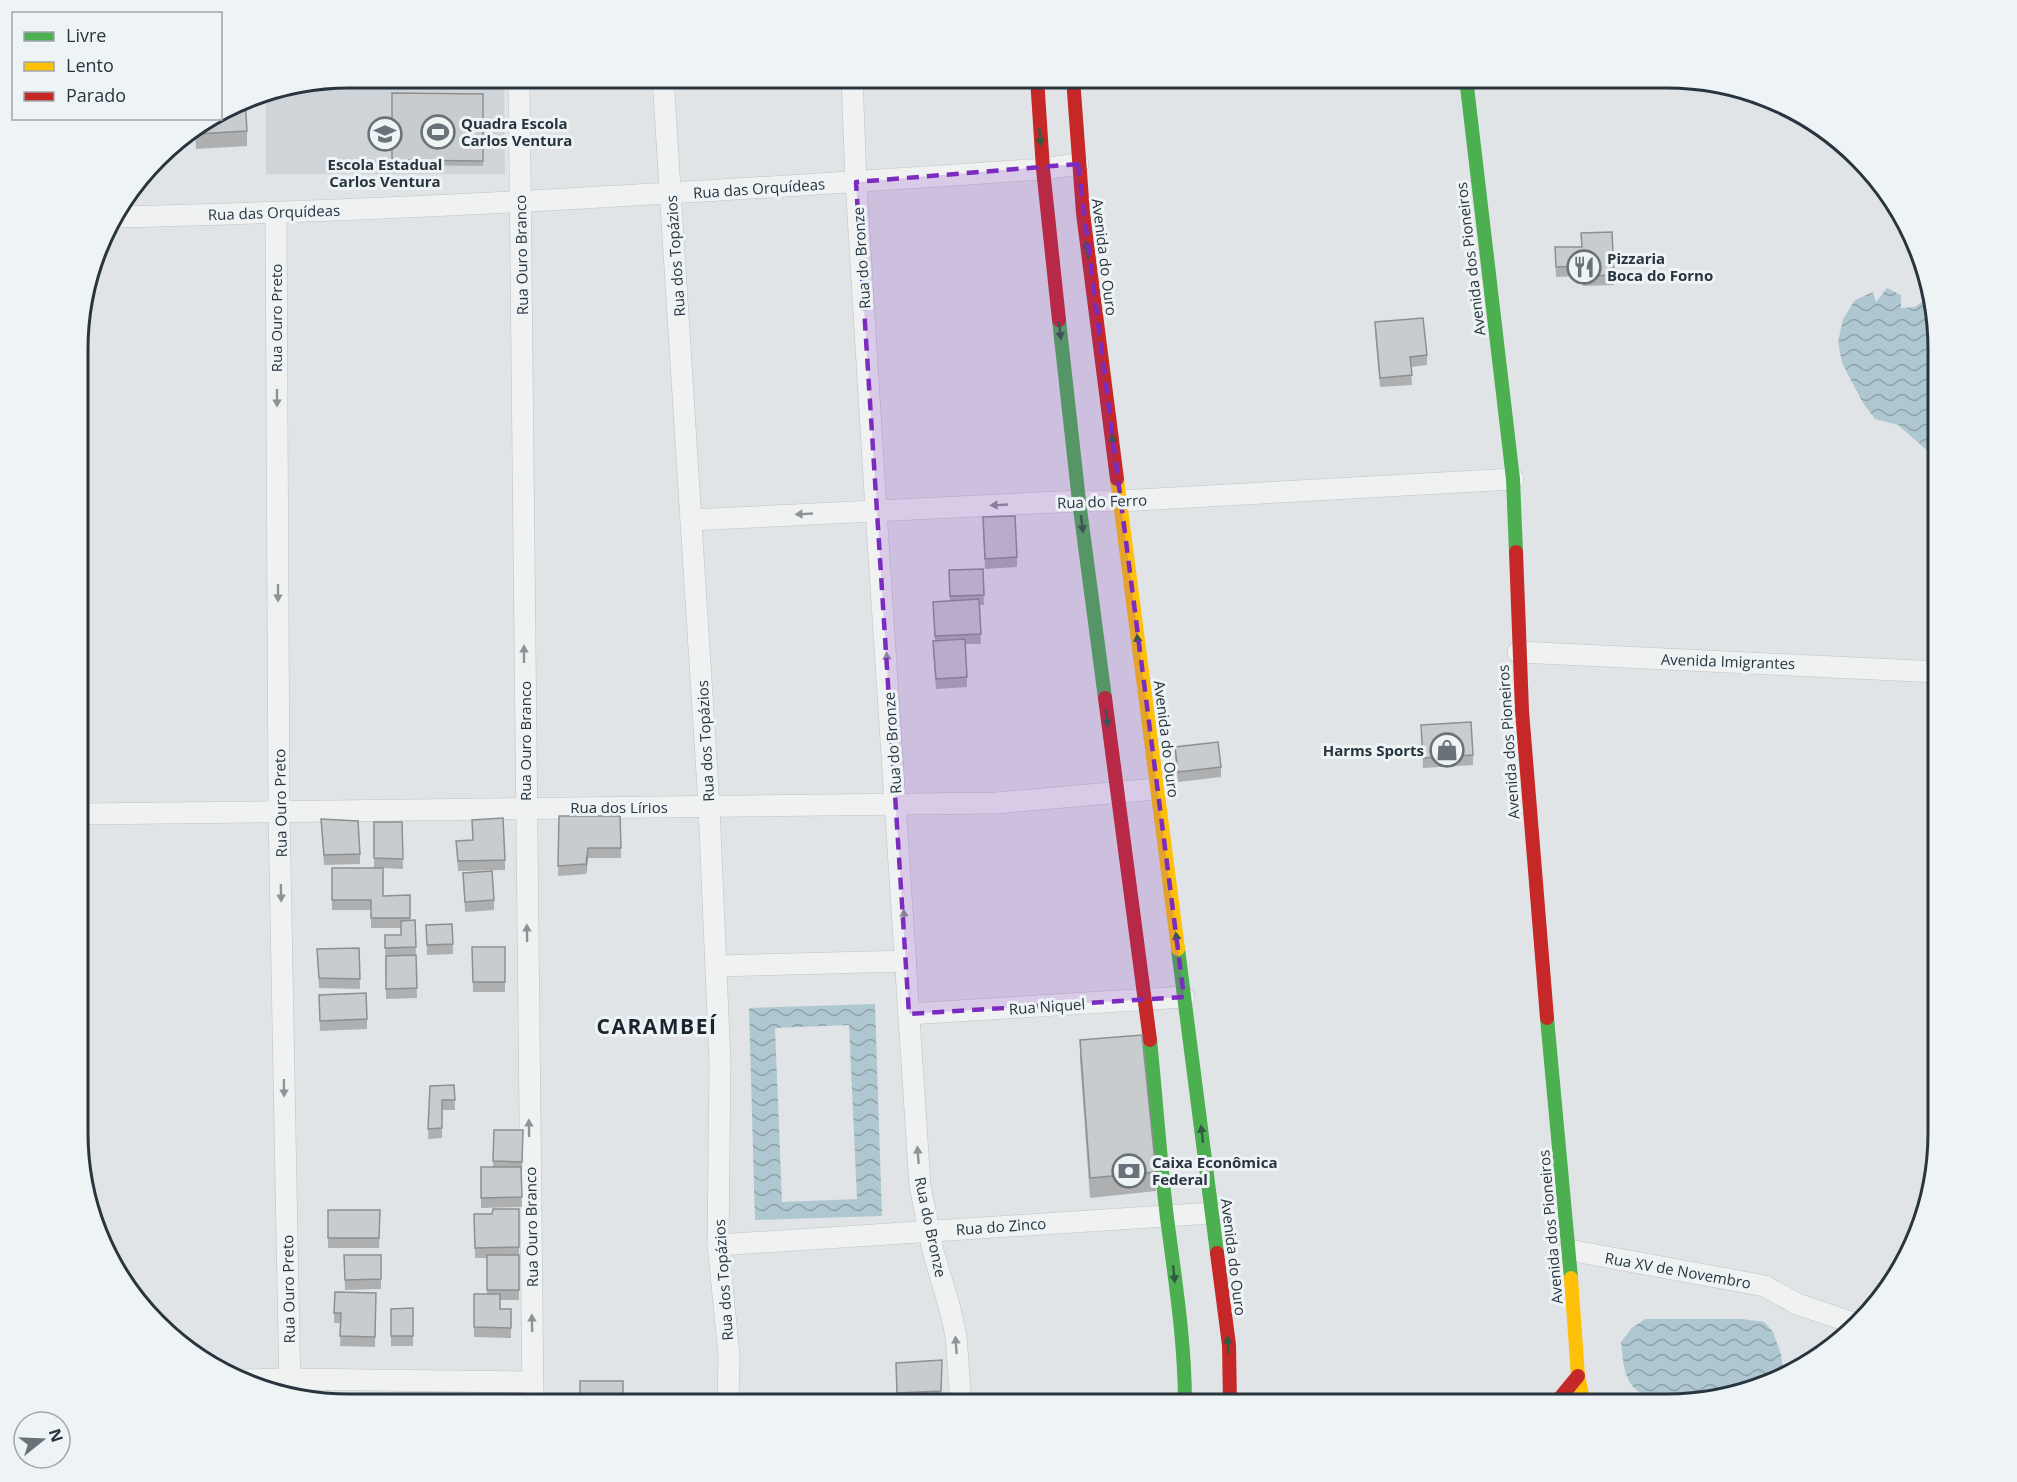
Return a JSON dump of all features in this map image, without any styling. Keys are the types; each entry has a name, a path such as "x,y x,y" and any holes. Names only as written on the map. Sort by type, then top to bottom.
{"street":[{"name":"Rua Ouro Branco","path":"519,89 532,1394"},
{"name":"Rua dos Topázios","path":"664,89 709,806 720,1063 718,1245 729,1355 728,1394"},
{"name":"Rua do Bronze","path":"852,89 876,510 920,1186 956,1336 960,1394"},
{"path":"1038,89 1043,169 1079,501 1146,999 1175,1274 1185,1394"},
{"name":"Avenida do Ouro","path":"1074,89 1083,213 1229,1345 1230,1394"},
{"name":"Avenida dos Pioneiros","path":"1467,89 1513,479 1518,652 1539,924 1569,1250 1578,1376 1582,1394"},
{"name":"Rua das Orquídeas","path":"124,217 276,213 671,194 1043,169 1078,164"},
{"name":"Rua Ouro Preto","path":"276,213 279,812 290,1386"},
{"name":"Rua do Ferro","path":"691,520 1079,501 1120,501 1513,479"},
{"name":"Avenida Imigrantes","path":"1518,652 1928,672"},
{"name":"Rua dos Lírios","path":"88,814 996,803 1156,789"},
{"path":"716,966 906,961"},
{"name":"Rua Niquel","path":"909,1014 1184,997"},
{"name":"Rua do Zinco","path":"718,1245 1212,1213"},
{"name":"Rua XV de Novembro","path":"1569,1250 1765,1286 1797,1304 1848,1321"},
{"path":"1563,1394 1578,1376"},
{"path":"290,1386 532,1382"}],"highlighted area":[{"path":"1078,164 1184,997 909,1014 856,182"}],"shaded area":[{"name":"Escola Estadual Carlos Ventura","path":"332,89 504,89 505,174 266,174 266,102 282,97"},
{"path":"522,1391 522,1394 331,1393"}],"water":[{"path":"1887,288 1901,295 1901,308 1915,307 1923,301 1928,332 1928,451 1898,425 1875,419 1863,403 1842,363 1838,342 1843,319 1855,300 1873,292 1876,302"},
{"path":"875,1004 882,1216 755,1220 749,1008","holes":["849,1025 857,1199 782,1202 775,1028"]},
{"path":"1645,1319 1742,1319 1764,1322 1773,1332 1781,1354 1783,1367 1735,1385 1685,1393 1644,1394 1639,1392 1630,1382 1623,1362 1621,1342 1632,1328"}],"building":[{"name":"Quadra Escola Carlos Ventura","path":"392,93 483,94 483,161 392,160"},
{"path":"246,110 247,131 202,134"},
{"name":"Pizzaria Boca do Forno","path":"1612,232 1614,275 1583,276 1583,266 1556,267 1555,247 1582,247 1581,233"},
{"path":"1423,318 1427,355 1410,357 1412,375 1380,378 1375,322"},
{"path":"1015,516 1017,557 985,559 983,517"},
{"path":"983,569 984,595 950,596 949,570"},
{"path":"979,599 981,634 935,636 933,602"},
{"path":"965,639 967,677 936,679 933,641"},
{"name":"Harms Sports","path":"1471,722 1473,755 1423,758 1421,725"},
{"path":"1218,742 1221,767 1178,772 1175,747"},
{"path":"559,816 620,816 621,848 588,848 586,864 558,866"},
{"path":"503,818 505,860 458,861 456,841 473,840 472,820"},
{"path":"321,819 358,821 360,854 324,855"},
{"path":"374,822 402,822 403,859 374,858"},
{"path":"332,868 383,868 383,896 410,895 410,918 371,918 371,900 332,900"},
{"path":"492,871 494,900 465,902 463,873"},
{"path":"415,920 416,947 385,948 385,935 401,935 401,921"},
{"path":"452,924 453,944 427,945 426,925"},
{"path":"472,947 505,947 505,982 473,982"},
{"path":"359,948 360,979 319,978 317,949"},
{"path":"416,955 417,988 386,989 386,956"},
{"path":"366,993 367,1019 320,1021 319,995"},
{"path":"1142,1035 1156,1172 1090,1178 1080,1040"},
{"path":"454,1085 455,1100 442,1100 442,1128 428,1129 430,1086"},
{"path":"494,1130 523,1130 522,1162 493,1161"},
{"path":"481,1167 521,1167 522,1197 481,1198"},
{"path":"493,1209 519,1209 519,1247 475,1248 474,1214 492,1214"},
{"path":"328,1210 380,1210 379,1238 328,1238"},
{"path":"344,1255 381,1255 381,1279 345,1280"},
{"path":"487,1255 519,1255 519,1290 487,1290"},
{"path":"335,1292 376,1293 375,1337 340,1336 341,1313 334,1313"},
{"path":"474,1294 500,1294 500,1309 511,1309 511,1328 474,1327"},
{"path":"413,1308 413,1336 391,1336 391,1309"},
{"path":"942,1360 941,1391 897,1393 896,1363"},
{"path":"580,1381 623,1381 623,1394 580,1394"}],"traffic: fast":[{"path":"1467,89 1513,479 1516,552"},
{"path":"1059,320 1079,501 1105,698"},
{"path":"1178,949 1217,1253"},
{"path":"1547,1018 1571,1278"},
{"path":"1150,1040 1181,1334 1185,1394"}],"traffic: slow":[{"path":"1117,479 1178,949"},
{"path":"1571,1278 1578,1376 1582,1394"}],"traffic: jam":[{"path":"1038,89 1043,169 1059,320"},
{"path":"1074,89 1083,213 1117,479"},
{"path":"1516,552 1522,711 1547,1018"},
{"path":"1105,698 1150,1040"},
{"path":"1217,1253 1229,1345 1230,1394"},
{"path":"1563,1394 1578,1376"}],"place":[{"name":"Quadra Escola Carlos Ventura","path":"438,132"},
{"name":"Escola Estadual Carlos Ventura","path":"385,134"},
{"name":"Pizzaria Boca do Forno","path":"1584,267"},
{"name":"Harms Sports","path":"1447,750"},
{"name":"Caixa Econômica Federal","path":"1129,1171"}],"district":[{"name":"CARAMBEÍ","path":"657,1026"}]}
